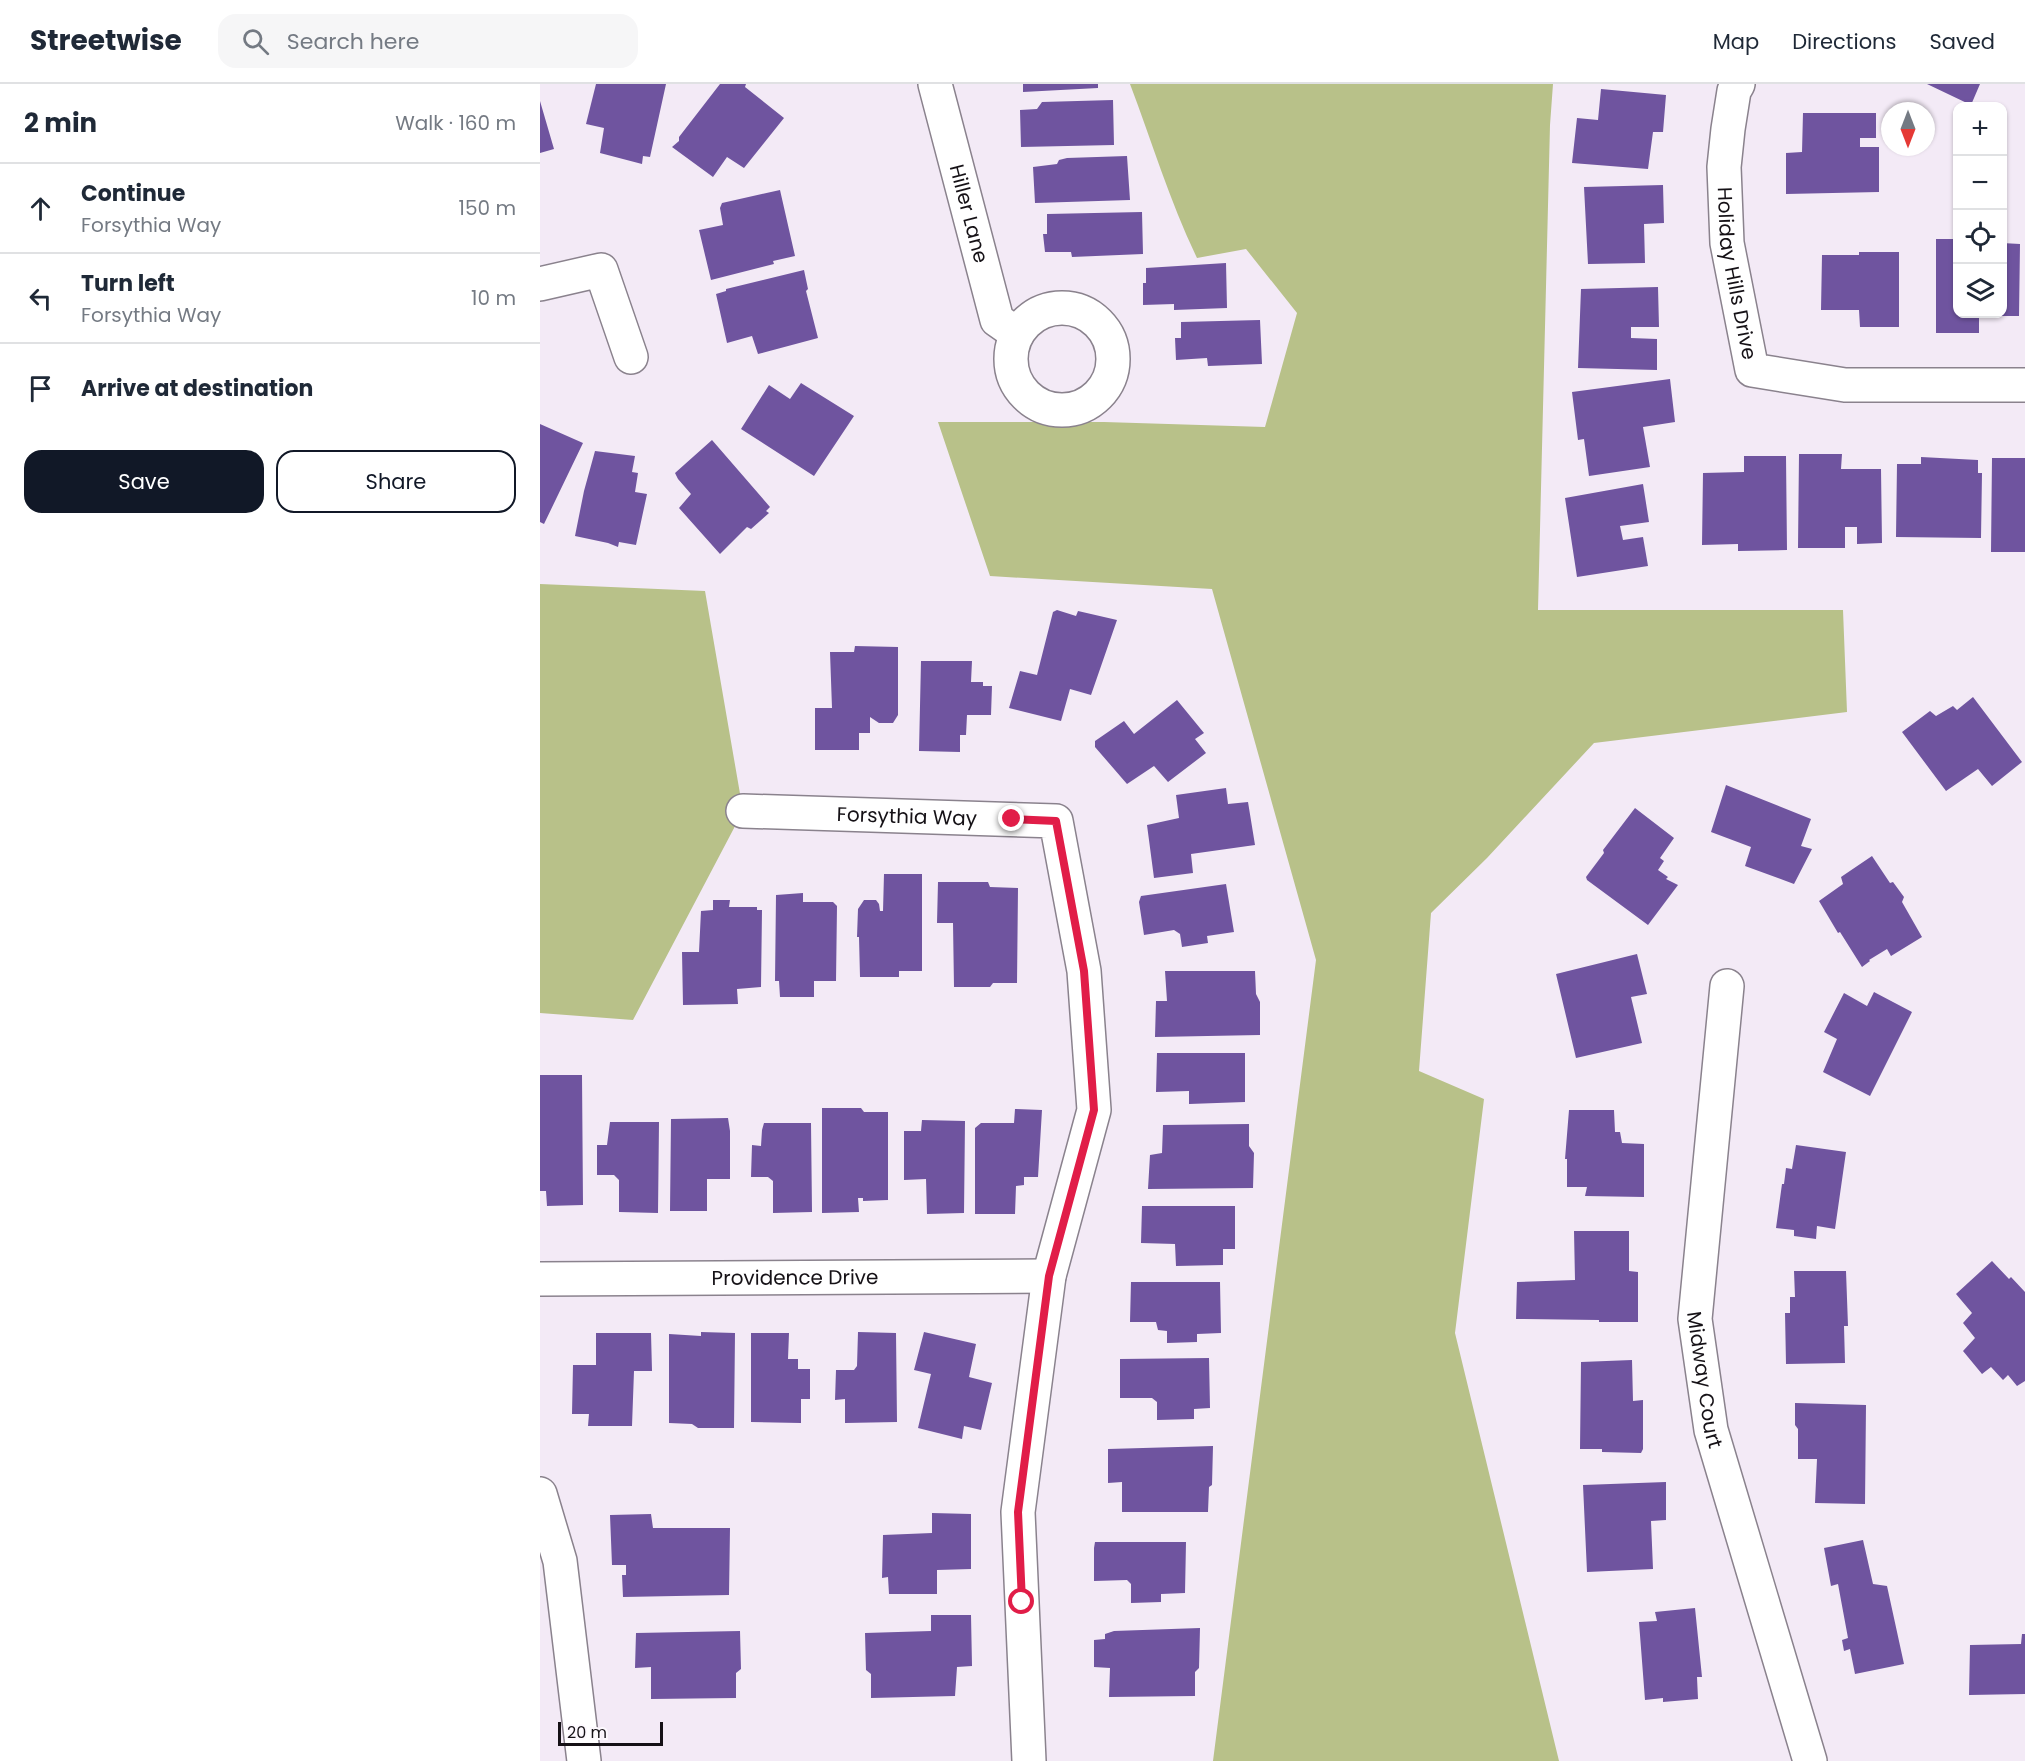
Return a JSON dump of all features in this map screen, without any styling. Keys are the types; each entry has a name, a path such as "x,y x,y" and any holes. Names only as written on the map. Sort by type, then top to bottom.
{"street":[{"name":"Hiller Lane","path":"935,84 997,320 1017,334"},
{"name":"Holiday Hills Drive","path":"1738,84 1734,91 1724,167 1727,243 1752,370 1845,385 2025,385"},
{"path":"540,285 601,270 631,357"},
{"name":"Forsythia Way","path":"743,811 1056,821 1084,971 1094,1110 1049,1276 1018,1512 1029,1761"},
{"name":"Midway Court","path":"1727,986 1695,1319 1711,1430 1810,1761"},
{"name":"Providence Drive","path":"540,1280 1049,1276"},
{"path":"540,1494 560,1561 584,1761"}],"green space":[{"path":"1130,84 1553,84 1550,125 1538,610 1843,610 1847,712 1594,743 1487,858 1431,913 1419,1071 1484,1099 1455,1333 1559,1761 1213,1761 1316,960 1212,589 990,576 938,422 1104,422 1265,427 1297,313 1246,249 1197,258 1170,194"},
{"path":"540,584 705,591 743,811 633,1020 540,1013"}],"building":[{"path":"596,84 666,84 650,157 643,156 642,164 600,153 604,128 586,124"},
{"path":"720,84 746,84 745,87 784,118 744,168 727,157 713,177 672,147 679,141 679,137"},
{"path":"1023,84 1098,84 1098,88 1023,92"},
{"path":"1927,84 1980,84 1972,102 1965,102"},
{"path":"1601,89 1666,95 1663,132 1653,132 1648,169 1572,163 1577,118 1598,120"},
{"path":"1113,100 1114,145 1021,147 1020,110 1037,109 1042,102"},
{"path":"540,101 554,149 540,153"},
{"path":"1803,113 1876,113 1876,138 1860,138 1860,147 1879,147 1879,192 1786,194 1786,153 1802,152"},
{"path":"1127,156 1130,200 1035,203 1033,167 1057,164 1059,160 1067,158"},
{"path":"1663,185 1664,223 1644,224 1645,263 1588,264 1584,187"},
{"path":"780,190 795,256 773,261 774,264 711,280 699,230 723,225 720,208 722,203"},
{"path":"1142,212 1143,254 1072,257 1071,252 1045,252 1043,234 1047,234 1047,214"},
{"path":"1936,239 1953,239 1953,318 1979,318 1979,333 1936,333"},
{"path":"2007,243 2020,244 2019,316 2007,316"},
{"path":"1859,252 1899,252 1899,327 1860,327 1859,310 1821,310 1822,255 1859,255"},
{"path":"1226,263 1227,308 1174,310 1174,304 1143,305 1146,268"},
{"path":"804,270 808,289 806,291 818,338 758,354 752,336 727,343 716,294 726,289"},
{"path":"1658,287 1659,327 1631,327 1631,338 1657,339 1657,370 1578,368 1581,289"},
{"path":"1260,320 1262,364 1208,366 1207,358 1176,360 1175,338 1181,338 1181,322"},
{"path":"1670,379 1675,422 1643,427 1650,467 1589,476 1584,439 1578,440 1572,392"},
{"path":"801,383 854,416 814,476 741,429 769,385 790,399"},
{"path":"540,424 583,443 544,524 540,522"},
{"path":"712,440 770,507 766,511 769,513 751,529 747,527 720,554 679,508 691,494 675,473"},
{"path":"595,451 635,456 632,472 638,473 635,492 647,494 636,545 619,542 618,547 575,536"},
{"path":"1799,454 1842,454 1841,469 1881,469 1882,543 1857,544 1857,527 1845,527 1845,548 1798,548"},
{"path":"1744,456 1786,456 1787,550 1738,551 1738,544 1702,545 1703,473 1744,472"},
{"path":"1921,457 1978,460 1978,473 1982,473 1981,538 1896,537 1897,464 1921,464"},
{"path":"1992,458 2025,458 2025,552 1991,552"},
{"path":"1643,484 1649,522 1620,526 1623,540 1643,537 1648,566 1577,577 1565,498"},
{"path":"1057,610 1076,616 1078,611 1117,620 1091,695 1070,689 1061,721 1009,708 1020,671 1037,675 1053,612"},
{"path":"855,646 898,647 898,715 893,723 879,723 870,717 870,733 859,733 859,750 815,750 815,708 832,708 830,652 854,652"},
{"path":"921,661 972,661 971,682 983,682 983,686 992,686 991,715 967,715 966,735 960,735 960,752 919,751"},
{"path":"1973,697 2022,762 1992,786 1978,769 1946,791 1902,732 1930,711 1936,716 1953,706 1957,710"},
{"path":"1177,700 1204,733 1195,739 1206,753 1168,782 1154,766 1127,784 1095,747 1095,741 1124,721 1134,734"},
{"path":"1726,785 1811,819 1801,846 1812,849 1794,884 1745,866 1751,847 1711,832"},
{"path":"1226,788 1228,804 1248,802 1255,845 1191,854 1193,873 1154,878 1147,825 1179,818 1176,795"},
{"path":"1635,808 1674,838 1660,858 1664,861 1658,870 1668,877 1666,879 1678,885 1648,925 1586,877"},
{"path":"1872,856 1890,883 1893,882 1904,897 1902,902 1922,937 1891,956 1887,949 1862,967 1819,901 1843,884 1841,877"},
{"path":"884,874 922,874 922,971 899,971 899,977 860,977 859,937 857,937 858,909 864,900 876,900 880,911 883,911"},
{"path":"938,882 988,882 990,887 1018,888 1017,983 993,983 990,987 954,987 953,923 937,923"},
{"path":"1226,884 1234,932 1207,936 1208,943 1182,947 1180,934 1174,930 1144,935 1139,902 1141,896"},
{"path":"803,893 803,902 833,902 837,906 836,981 814,981 814,997 780,997 779,981 775,981 776,895"},
{"path":"713,900 730,900 729,907 757,907 757,910 762,910 761,987 737,989 738,1004 683,1005 682,952 699,952 701,911 713,910"},
{"path":"1637,954 1647,994 1631,997 1642,1043 1576,1058 1556,974"},
{"path":"1165,971 1255,971 1256,994 1260,1002 1260,1035 1155,1037 1156,1001 1167,1001"},
{"path":"1874,992 1912,1012 1870,1096 1823,1072 1837,1039 1824,1032 1844,993 1867,1006"},
{"path":"1157,1053 1245,1053 1245,1102 1189,1104 1189,1091 1156,1092"},
{"path":"540,1075 582,1075 583,1205 547,1206 546,1191 540,1191"},
{"path":"822,1108 861,1108 864,1112 888,1112 888,1200 863,1201 863,1198 858,1198 859,1212 822,1213"},
{"path":"1015,1109 1042,1110 1038,1177 1024,1177 1024,1185 1016,1186 1015,1214 975,1214 975,1128 981,1123 1014,1123"},
{"path":"1569,1110 1614,1110 1615,1132 1620,1132 1622,1143 1644,1144 1644,1197 1585,1196 1587,1187 1567,1187 1567,1159 1565,1159"},
{"path":"728,1118 730,1179 707,1179 707,1211 670,1211 671,1119"},
{"path":"922,1120 965,1121 964,1213 927,1214 926,1179 904,1180 904,1131 921,1131"},
{"path":"610,1122 659,1122 658,1213 619,1212 619,1180 614,1175 597,1175 597,1145 607,1145"},
{"path":"764,1123 811,1123 812,1212 773,1213 773,1181 768,1177 751,1177 752,1145 761,1146"},
{"path":"1249,1124 1249,1146 1254,1153 1253,1188 1148,1189 1150,1155 1162,1153 1163,1125"},
{"path":"1796,1145 1846,1152 1835,1229 1817,1226 1816,1239 1794,1236 1794,1230 1776,1228 1782,1184 1784,1184 1786,1168 1792,1169"},
{"path":"1142,1206 1235,1206 1235,1249 1223,1249 1223,1265 1176,1266 1175,1244 1141,1243"},
{"path":"1574,1231 1629,1231 1629,1271 1638,1272 1638,1322 1516,1319 1517,1282 1575,1280"},
{"path":"1992,1261 2025,1292 2025,1381 2017,1386 2008,1375 2003,1380 1991,1367 1982,1374 1963,1351 1975,1338 1963,1323 1972,1313 1956,1294"},
{"path":"1794,1271 1846,1271 1848,1326 1844,1326 1845,1363 1786,1364 1785,1313 1790,1313 1790,1297 1795,1297"},
{"path":"1131,1282 1220,1282 1221,1333 1197,1334 1197,1342 1167,1343 1167,1331 1158,1330 1156,1322 1130,1322"},
{"path":"701,1332 735,1333 734,1428 698,1428 692,1424 669,1423 669,1334 701,1336"},
{"path":"858,1332 896,1333 897,1422 845,1423 845,1399 835,1400 836,1370 854,1370 857,1366"},
{"path":"924,1332 976,1344 969,1377 992,1383 981,1430 964,1426 962,1439 918,1428 931,1374 914,1370"},
{"path":"596,1333 651,1333 652,1371 634,1371 632,1426 588,1426 589,1414 572,1414 573,1365 596,1365"},
{"path":"751,1333 789,1333 788,1359 798,1359 798,1369 810,1369 810,1399 801,1399 801,1423 751,1422"},
{"path":"1209,1358 1210,1408 1194,1409 1194,1419 1157,1420 1157,1402 1152,1398 1120,1398 1120,1359"},
{"path":"1632,1360 1633,1401 1643,1400 1643,1449 1641,1453 1580,1449 1581,1362"},
{"path":"1795,1403 1866,1405 1865,1504 1815,1503 1817,1459 1798,1459"},
{"path":"1213,1446 1212,1485 1209,1487 1208,1512 1122,1512 1122,1482 1108,1483 1108,1449"},
{"path":"1666,1482 1666,1520 1651,1521 1653,1569 1587,1572 1583,1485"},
{"path":"932,1513 971,1514 971,1569 937,1570 937,1594 889,1594 888,1577 882,1578 883,1535 932,1533"},
{"path":"651,1514 653,1528 730,1528 729,1595 623,1597 622,1575 626,1575 626,1565 612,1565 610,1515"},
{"path":"1863,1540 1873,1584 1887,1586 1904,1664 1855,1674 1850,1649 1844,1651 1842,1640 1848,1638 1838,1584 1831,1586 1824,1548"},
{"path":"1095,1542 1186,1542 1185,1593 1161,1594 1161,1602 1131,1603 1131,1584 1127,1580 1094,1581"},
{"path":"1695,1608 1702,1677 1697,1677 1698,1699 1663,1702 1663,1698 1645,1700 1639,1622 1657,1621 1655,1612"},
{"path":"931,1615 971,1615 972,1666 957,1667 955,1696 871,1698 871,1674 866,1670 865,1633 931,1631"},
{"path":"1200,1628 1199,1668 1195,1672 1195,1696 1109,1697 1110,1668 1094,1667 1094,1640 1105,1639 1105,1634 1114,1631"},
{"path":"740,1631 741,1669 736,1673 736,1698 651,1699 651,1667 635,1668 636,1633"},
{"path":"2022,1634 2025,1634 2025,1694 1969,1695 1970,1645 2021,1644"}],"route":[{"path":"1012,819 1056,821 1084,971 1094,1110 1049,1276 1018,1512 1022,1602"}]}
